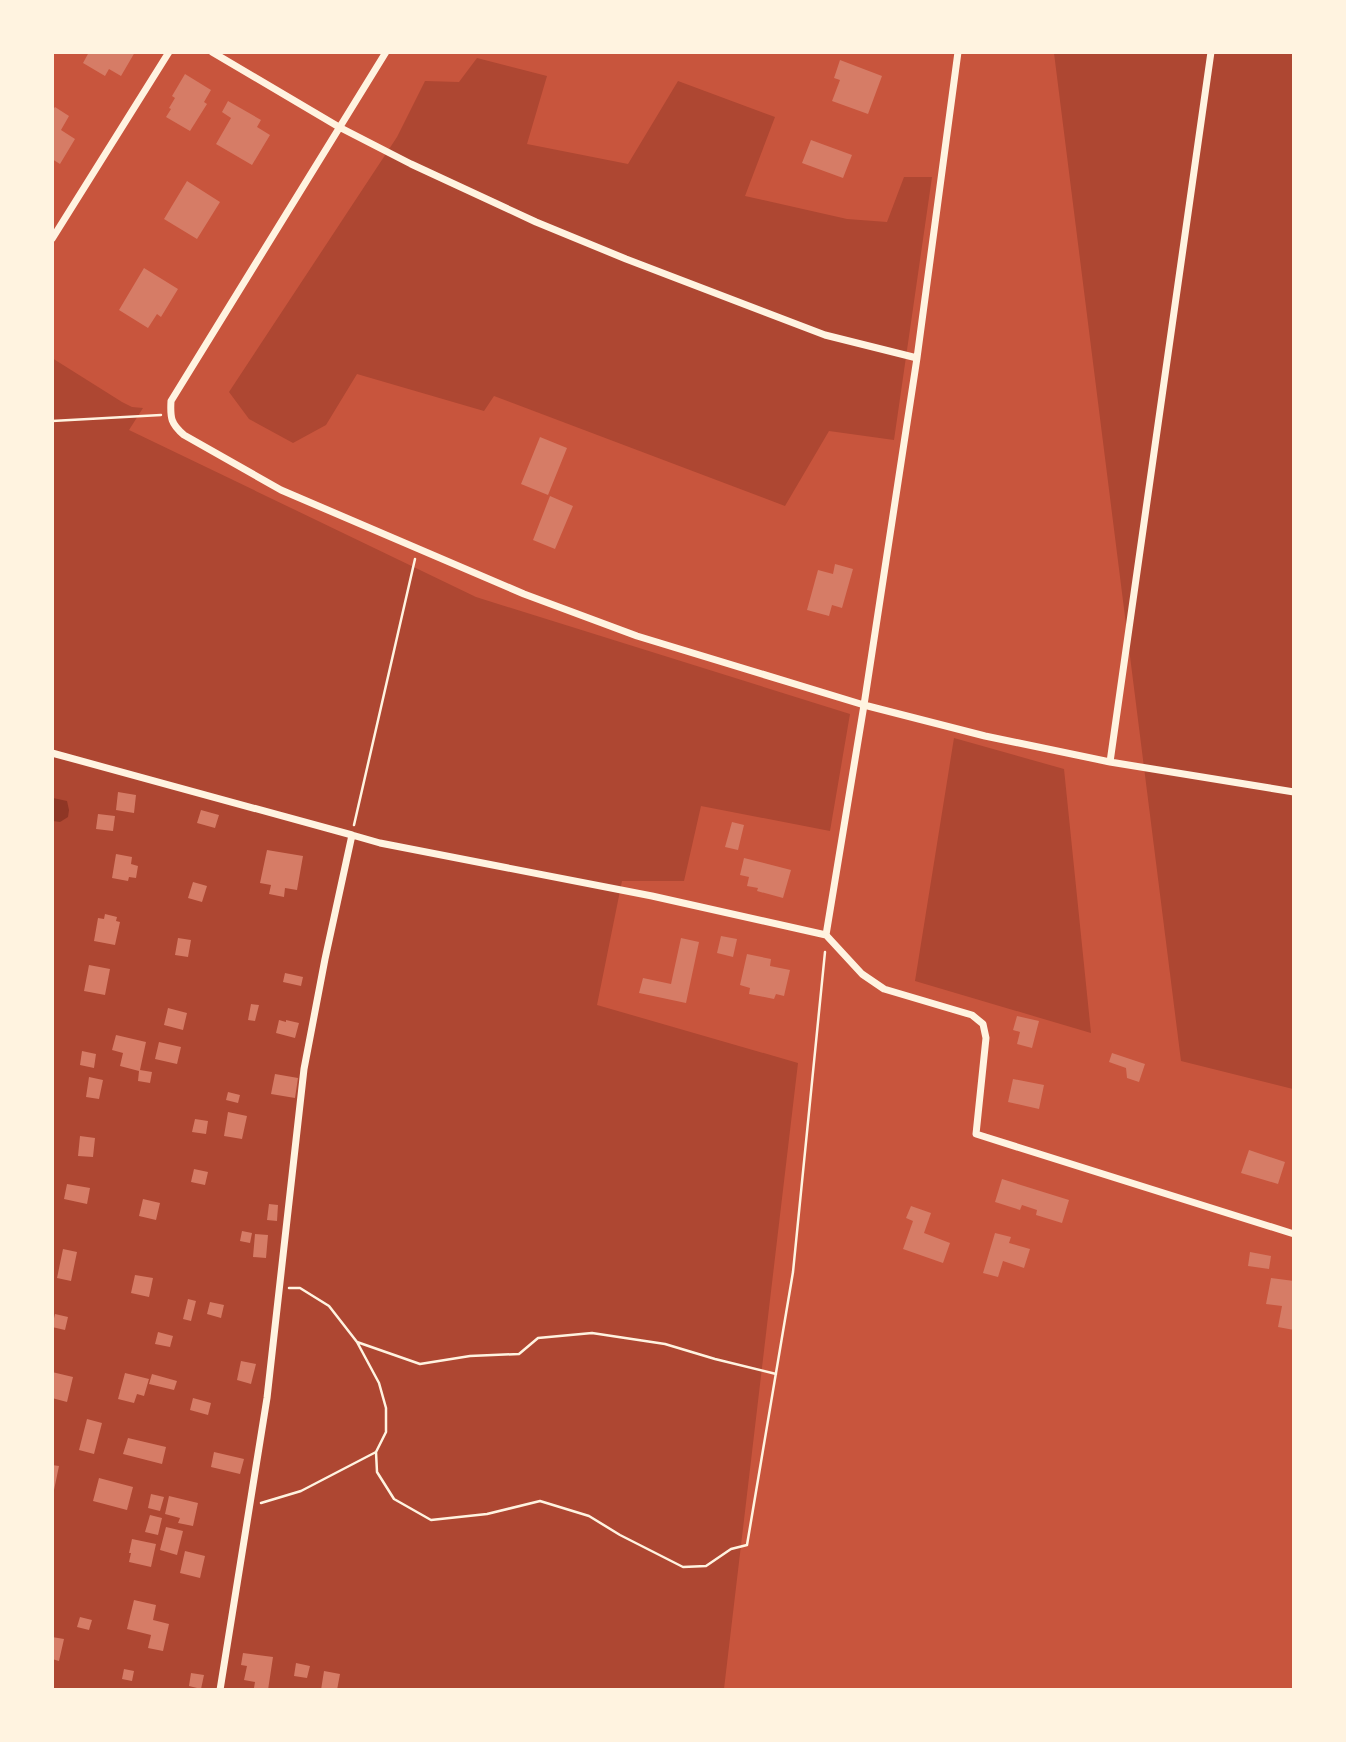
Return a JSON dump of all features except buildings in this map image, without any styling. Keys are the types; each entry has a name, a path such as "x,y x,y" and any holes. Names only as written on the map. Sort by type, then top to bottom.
{"street":[{"path":"52,239 169,52"},
{"path":"212,52 339,127 536,222 825,335 917,358"},
{"path":"386,52 171,401 170,414 174,426 184,435 281,490 524,594 637,636 864,705 985,736 1111,762 1293,792"},
{"path":"826,935 917,358 958,52"},
{"path":"1111,762 1211,52"},
{"path":"52,753 380,843 652,896 826,935 862,974 884,989 972,1015 983,1024 986,1038 976,1134 1293,1234"},
{"path":"220,1689 267,1398 304,1069 352,835"}],"path":[{"path":"52,421 170,414"},
{"path":"352,835 417,550"},
{"path":"280,1288 300,1288 329,1306 357,1342 379,1383 386,1408 386,1432 376,1452 377,1472 394,1499 430,1520 487,1514 540,1501 589,1516 683,1567 706,1566 731,1549 747,1545 793,1272 826,935"},
{"path":"357,1342 420,1364 470,1356 519,1354 538,1338 592,1333 665,1344 776,1374"},
{"path":"250,1505 301,1491 376,1452"}],"shaded area":[{"path":"1054,53 1293,53 1293,1089 1181,1061"},
{"path":"477,58 547,76 527,144 628,164 678,81 775,117 745,196 847,219 887,222 904,177 932,177 894,440 829,431 785,506 494,396 484,411 357,374 326,425 293,443 249,419 229,392 397,137 425,81 459,82"},
{"path":"52,358 122,402 143,408 129,430 476,597 850,714 830,831 701,806 684,881 622,881 597,1005 798,1063 724,1689 53,1689"},
{"path":"954,738 1064,769 1091,1033 915,981"},
{"path":"53,798 67,801 68,817 60,822 53,821"}]}
